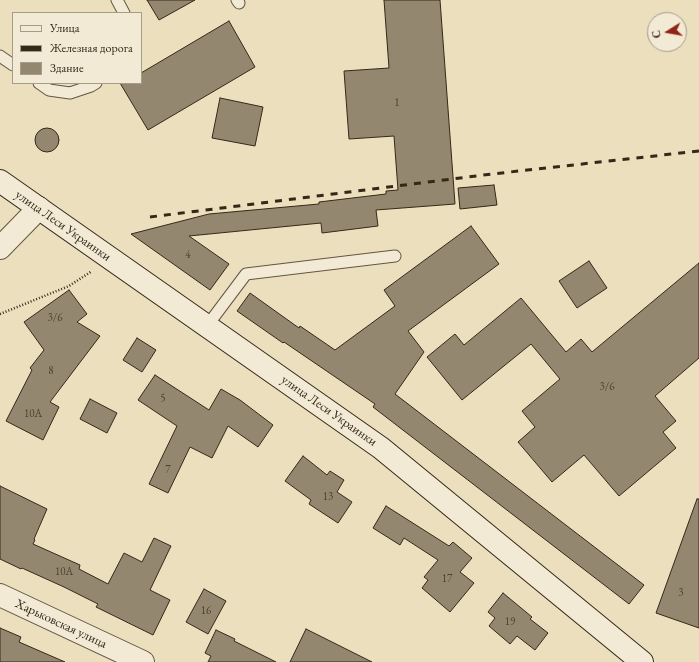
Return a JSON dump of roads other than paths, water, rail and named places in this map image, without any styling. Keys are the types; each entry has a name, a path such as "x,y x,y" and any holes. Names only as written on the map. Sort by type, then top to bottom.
{"main road":[{"name":"улица Леси Украинки","path":"0,181 381,448 642,662"},
{"path":"0,248 38,208"},
{"name":"Харьковская улица","path":"0,595 143,662"}],"lane":[{"path":"117,0 123,12"},
{"path":"0,56 12,64"},
{"path":"40,84 49,90 70,93 94,84"},
{"path":"207,326 246,274 395,256"}],"railway":[{"path":"150,217 492,174 699,151"}]}
